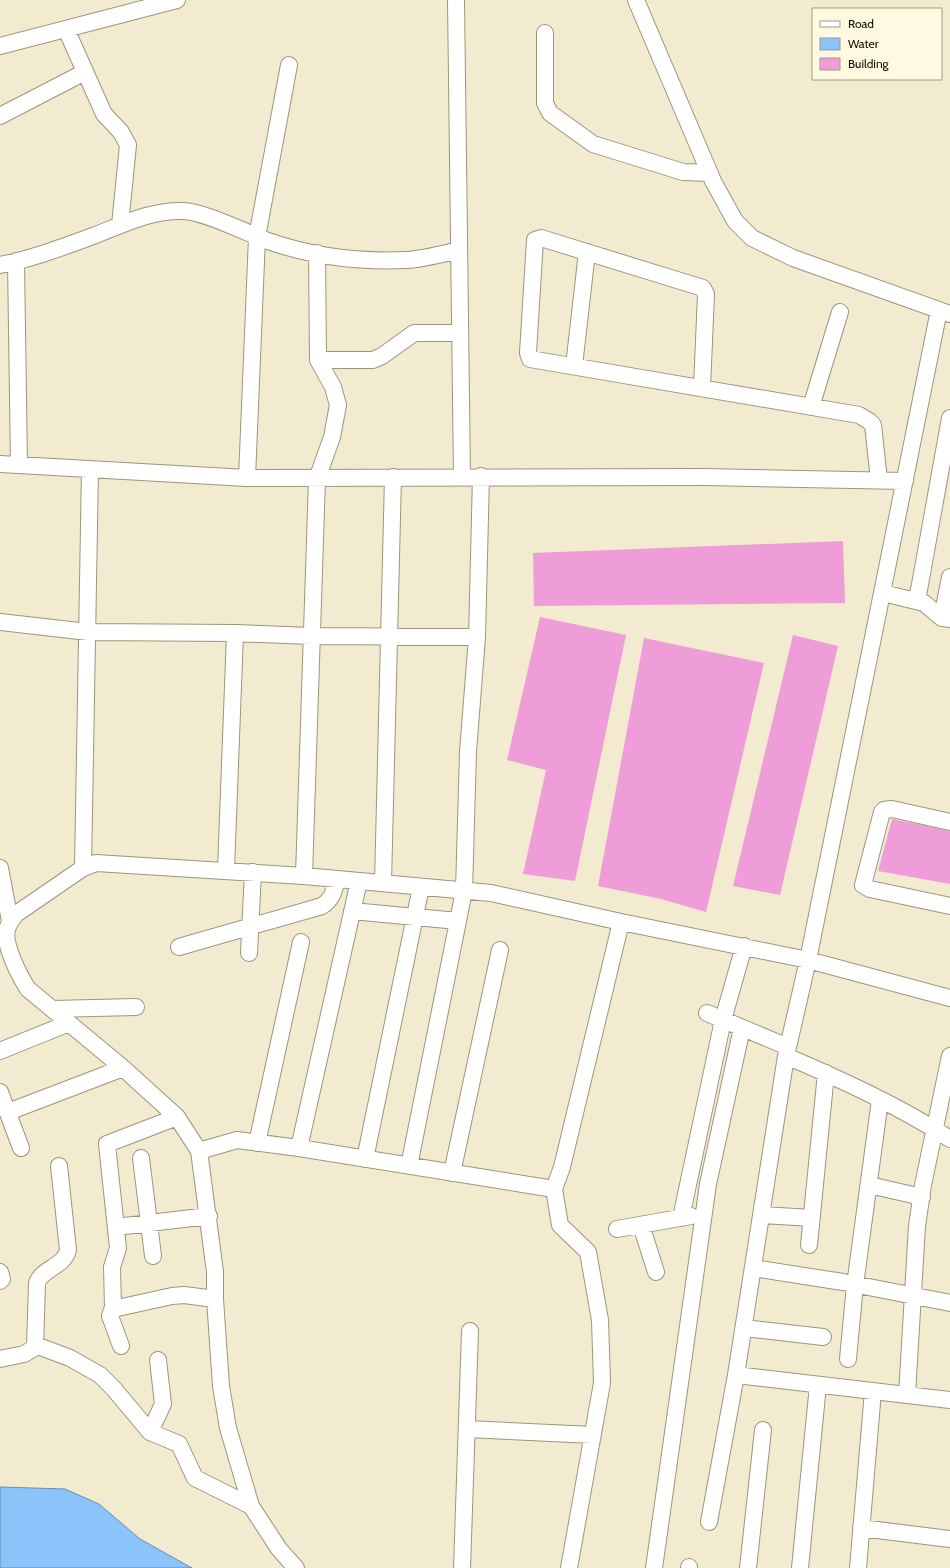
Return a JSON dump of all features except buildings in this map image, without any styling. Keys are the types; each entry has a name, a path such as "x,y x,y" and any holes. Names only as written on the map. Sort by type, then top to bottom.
{"street":[{"path":"0,46 177,0"},
{"path":"456,0 462,477"},
{"path":"636,0 710,173 735,221 752,238 793,258 945,312 890,549 883,593 808,960 787,1051 744,1328 709,1522"},
{"path":"66,29 104,114 121,132 128,145 120,225"},
{"path":"545,33 545,103 550,113 593,144 682,172 710,173"},
{"path":"247,478 257,237 289,64"},
{"path":"0,116 85,72"},
{"path":"0,265 16,261 150,215 184,211 196,213 288,248 318,254 348,258 406,260 459,250"},
{"path":"702,388 706,294 703,288 540,238 535,240 528,357 532,360 859,416 869,421 874,431 879,480"},
{"path":"574,366 587,252"},
{"path":"304,876 317,479 332,437 338,405 333,387 318,360 318,254"},
{"path":"16,261 19,465"},
{"path":"811,407 840,312"},
{"path":"318,360 373,360 382,356 414,333 460,333"},
{"path":"920,602 950,418"},
{"path":"0,464 247,478 317,479 481,476 905,481"},
{"path":"83,868 90,469"},
{"path":"409,1166 464,890 468,752 477,637 481,476"},
{"path":"383,883 393,477"},
{"path":"883,593 920,602 946,619 950,577"},
{"path":"920,602 948,596"},
{"path":"0,622 88,632 477,637"},
{"path":"226,870 235,633"},
{"path":"950,822 892,809 884,810 882,812 863,885 870,889 950,906"},
{"path":"5,931 16,914 83,868 96,863 226,870 492,893 621,922 808,960 950,998"},
{"path":"0,868 5,931 22,980 28,989 123,1068 177,1117 199,1151 209,1216 215,1272 214,1299 221,1386 228,1428 250,1506 279,1549 296,1568"},
{"path":"249,953 253,872"},
{"path":"179,947 322,906 329,902 337,879"},
{"path":"298,1148 359,881"},
{"path":"365,1159 421,887"},
{"path":"352,911 458,921"},
{"path":"569,1568 602,1383 598,1302 588,1252 560,1225 554,1189 562,1167 621,922"},
{"path":"257,1143 301,942"},
{"path":"681,1218 723,1020 744,946"},
{"path":"452,1173 500,950"},
{"path":"52,1008 136,1007"},
{"path":"707,1013 742,1028 787,1051 826,1073 935,1129 950,1139"},
{"path":"0,1051 69,1023"},
{"path":"654,1568 704,1214 718,1131 742,1028"},
{"path":"907,1395 912,1297 922,1197 950,1056"},
{"path":"8,1112 123,1068"},
{"path":"809,1245 826,1073"},
{"path":"0,1092 21,1148"},
{"path":"848,1359 855,1285 880,1100"},
{"path":"121,1346 110,1318 113,1309 112,1267 118,1248 108,1144 177,1117"},
{"path":"199,1151 237,1140 298,1148 554,1189"},
{"path":"141,1158 153,1256"},
{"path":"35,1347 37,1283 40,1277 64,1259 68,1250 59,1166"},
{"path":"869,1185 922,1197"},
{"path":"617,1229 704,1214"},
{"path":"761,1215 812,1218"},
{"path":"116,1227 209,1216"},
{"path":"641,1225 656,1272"},
{"path":"753,1268 950,1303"},
{"path":"0,1272 2,1279 0,1281"},
{"path":"113,1309 172,1296 184,1295 214,1299"},
{"path":"744,1328 823,1337"},
{"path":"462,1568 470,1330"},
{"path":"0,1359 24,1354 35,1347 43,1347 70,1358 100,1375 114,1389 150,1432 179,1444 197,1480 250,1506"},
{"path":"150,1432 163,1404 158,1360"},
{"path":"736,1375 950,1400"},
{"path":"800,1568 818,1385"},
{"path":"859,1568 873,1391"},
{"path":"467,1429 592,1435"},
{"path":"748,1568 763,1430"},
{"path":"861,1528 950,1539"}],"water":[{"path":"0,1487 65,1489 99,1504 140,1539 192,1568 0,1568"}]}
